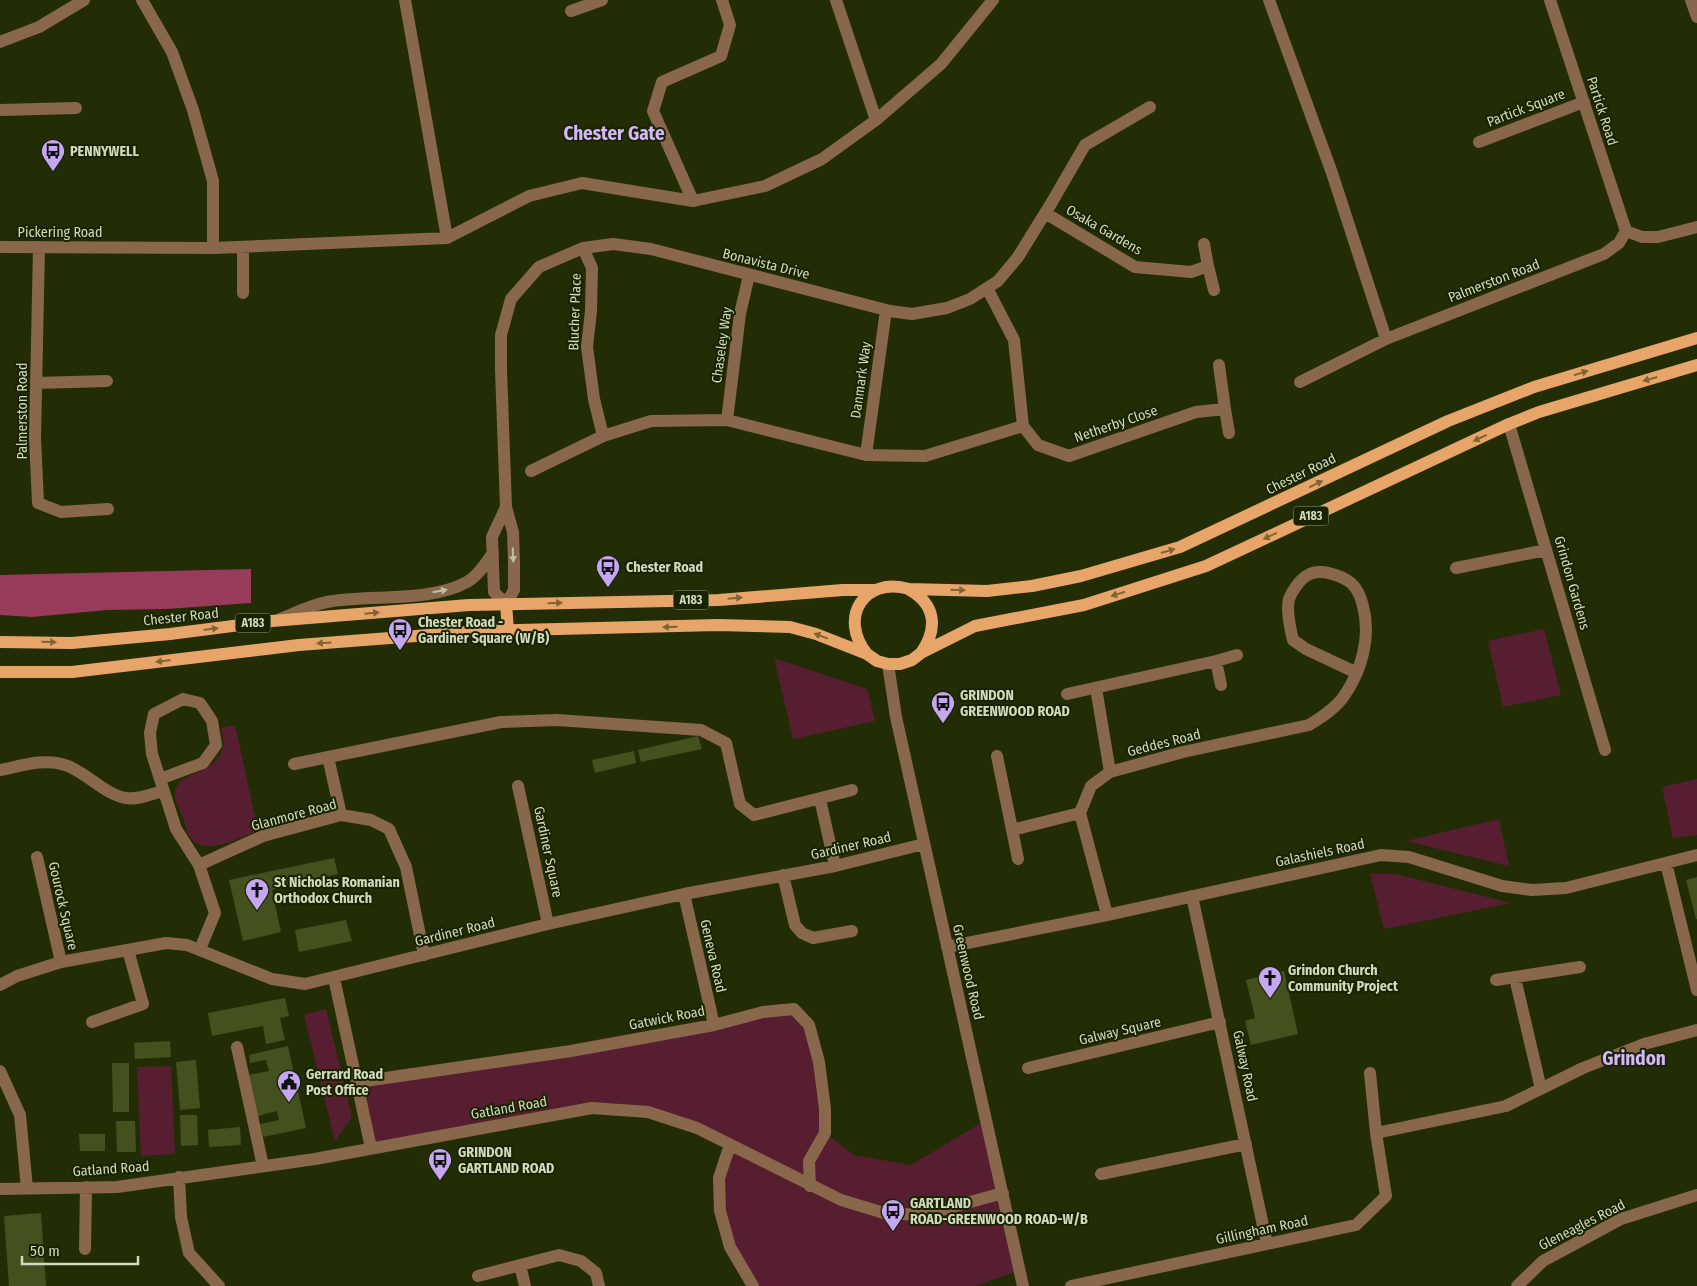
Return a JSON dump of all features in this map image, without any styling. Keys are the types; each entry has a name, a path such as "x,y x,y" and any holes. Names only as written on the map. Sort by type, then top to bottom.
{"main road":[{"name":"Chester Road","path":"0,642 72,643 170,634 272,621 506,604 719,600 843,590 875,590 886,586 898,586 909,589 987,591 1032,586 1081,576 1180,547 1448,420 1534,387 1697,338"},
{"name":"A183","path":"0,672 72,672 299,645 508,630 718,626 790,627 816,634 867,654 877,661 888,664 906,662 975,626 1084,605 1206,566 1509,424 1540,412 1697,365"},
{"path":"909,589 921,596 932,617 932,630 929,642 922,653"},
{"path":"867,654 859,644 854,632 854,619 858,607 875,590"},
{"path":"506,604 508,630"}],"street":[{"path":"0,42 39,27 84,0"},
{"path":"142,0 172,52 193,110 213,181 213,248"},
{"path":"405,0 447,238 528,196 582,183 693,201 766,186 822,159 876,120 941,64 993,0"},
{"path":"571,11 602,0"},
{"path":"693,201 653,111 662,82 721,56 730,25 722,0"},
{"path":"836,0 876,120"},
{"path":"1269,0 1332,173 1386,339"},
{"name":"Partick Road","path":"1550,0 1626,231"},
{"path":"1691,0 1697,17"},
{"name":"Partick Square","path":"1479,142 1584,102"},
{"name":"Bonavista Drive","path":"506,507 492,537 494,592 506,604 514,590 514,581 512,532 506,507 501,335 511,299 538,266 583,248 613,244 651,250 886,310 912,314 947,308 970,299 998,281 1018,257 1085,146 1150,107"},
{"path":"0,110 76,108"},
{"name":"Osaka Gardens","path":"1045,214 1136,267 1191,272 1208,266"},
{"path":"1626,231 1642,237 1658,237 1697,227"},
{"name":"Palmerston Road","path":"1300,382 1386,339 1604,254 1619,243 1626,231"},
{"name":"Pickering Road","path":"0,247 213,248 447,238"},
{"path":"1204,244 1214,290"},
{"name":"Palmerston Road","path":"38,247 35,438 38,503 61,512 108,509"},
{"path":"243,247 243,293"},
{"name":"Blucher Place","path":"583,248 592,268 591,312 587,347 594,399 603,436"},
{"name":"Chaseley Way","path":"726,420 740,314 749,275"},
{"path":"531,471 603,436 651,421 726,420 866,455 925,456 1024,426 1014,340 987,288"},
{"name":"Danmark Way","path":"866,455 886,310"},
{"path":"1219,365 1229,433"},
{"path":"36,383 107,381"},
{"name":"Netherby Close","path":"1024,426 1038,445 1069,456 1196,412 1224,409"},
{"name":"Grindon Gardens","path":"1509,424 1605,750"},
{"path":"1456,568 1546,550"},
{"path":"272,621 326,602 420,594 452,589 469,581 479,572 493,553"},
{"name":"Geddes Road","path":"1080,813 1091,786 1110,772 1183,752 1310,725 1325,715 1344,697 1357,673 1363,657 1366,617 1360,598 1352,584 1338,576 1323,572 1308,574 1295,587 1289,599 1290,627 1293,640 1306,649 1357,673"},
{"path":"1067,694 1237,656"},
{"path":"1216,661 1221,685"},
{"name":"Greenwood Road","path":"888,664 896,717 1023,1286"},
{"path":"1096,688 1110,772"},
{"path":"0,770 46,761 66,765 125,798 141,797 161,785 203,764 216,744 212,721 200,703 183,699 154,714 150,733 152,754 161,785 176,829 199,864 215,913 200,949"},
{"path":"294,764 501,722 557,720 701,730 726,743 740,804 754,816 852,790"},
{"path":"997,756 1018,859"},
{"path":"328,757 340,815"},
{"name":"Gardiner Square","path":"518,786 548,924"},
{"path":"820,799 835,866"},
{"path":"1012,830 1080,813 1107,915"},
{"name":"Glanmore Road","path":"199,864 263,836 340,815 370,820 389,829 406,867 424,955"},
{"name":"Gardiner Road","path":"0,985 17,976 61,962 166,944 187,945 272,979 305,984 548,924 684,894 835,866 924,844"},
{"name":"Galashiels Road","path":"947,947 1107,915 1381,856 1409,857 1502,886 1532,890 1566,888 1697,855"},
{"name":"Gourock Square","path":"37,857 61,962"},
{"path":"1666,863 1697,990"},
{"path":"783,876 795,925 802,933 813,938 852,931"},
{"name":"Geneva Road","path":"684,894 714,1025"},
{"name":"Galway Road","path":"1192,896 1267,1244"},
{"path":"92,1022 143,1004 128,950"},
{"path":"1496,980 1580,967"},
{"path":"334,978 372,1148"},
{"path":"1515,978 1541,1089"},
{"name":"Gatwick Road","path":"358,1082 571,1051 714,1025 763,1012 794,1010 810,1025 819,1062 825,1109 825,1133 809,1161 810,1186"},
{"name":"Galway Square","path":"1028,1068 1220,1022"},
{"path":"1376,1133 1506,1106 1583,1068 1644,1044 1697,1030"},
{"path":"237,1046 263,1166"},
{"path":"0,1071 20,1114 27,1188"},
{"name":"Gillingham Road","path":"1070,1286 1356,1224 1386,1196 1376,1133 1370,1073"},
{"name":"Gatland Road","path":"0,1188 118,1186 315,1159 592,1108 648,1112 697,1128 810,1186 841,1200 884,1213 922,1215 1003,1193"},
{"path":"1101,1174 1246,1144"},
{"path":"730,1145 719,1178 720,1211 730,1247 753,1286"},
{"path":"179,1177 182,1217 189,1253 218,1286"},
{"path":"85,1249 86,1187"},
{"name":"Gleneagles Road","path":"1517,1286 1543,1260 1621,1219 1697,1195"},
{"path":"478,1276 559,1255 581,1261 596,1273 599,1286"},
{"path":"520,1265 525,1286"}],"shaded area":[{"path":"251,569 251,603 166,609 107,610 32,617 0,615 0,575"},
{"path":"1544,629 1561,695 1503,707 1488,641"},
{"path":"774,658 867,689 875,721 793,739"},
{"path":"235,725 258,830 224,844 205,846 191,838 187,831 176,802 175,791 179,783 184,779 212,764 218,758 223,746 221,728"},
{"path":"1697,779 1697,835 1673,838 1662,787"},
{"path":"1499,819 1509,866 1406,841"},
{"path":"1370,874 1395,874 1511,903 1384,929"},
{"path":"326,1009 352,1117 335,1141 304,1015"},
{"path":"794,1009 809,1025 825,1133 854,1155 911,1165 986,1120 1020,1270 976,1286 753,1286 720,1211 729,1145 648,1112 592,1108 371,1148 358,1082"},
{"path":"171,1066 175,1154 141,1156 137,1067"}],"building":[{"path":"698,736 702,749 641,762 638,750"},
{"path":"634,751 636,763 595,773 592,760"},
{"name":"St Nicholas Romanian Orthodox Church","path":"334,858 338,874 272,890 281,932 243,941 229,880"},
{"path":"1697,877 1697,919 1696,919 1686,880"},
{"path":"346,920 352,941 299,952 295,930"},
{"name":"Grindon Church Community Project","path":"1284,971 1298,1034 1251,1045 1245,1021 1255,1018 1246,980"},
{"path":"285,998 289,1016 280,1018 285,1040 266,1044 263,1026 212,1036 208,1013"},
{"path":"170,1041 171,1057 135,1059 134,1043"},
{"path":"288,1046 306,1128 263,1137 260,1124 279,1120 277,1111 258,1116 249,1075 269,1071 266,1060 250,1063 249,1055"},
{"path":"196,1060 200,1108 180,1110 176,1062"},
{"path":"112,1063 129,1063 129,1112 113,1112"},
{"path":"180,1115 197,1115 198,1145 181,1146"},
{"path":"116,1121 135,1121 136,1152 117,1152"},
{"path":"240,1127 241,1145 209,1147 208,1130"},
{"path":"79,1134 105,1134 105,1151 80,1151"},
{"path":"41,1213 46,1286 9,1286 4,1216"}],"place":[{"name":"PENNYWELL","path":"53,172"},
{"name":"Chester Road","path":"608,588"},
{"name":"Chester Road - Gardiner Square (W/B)","path":"400,651"},
{"name":"GRINDON GREENWOOD ROAD","path":"943,724"},
{"name":"St Nicholas Romanian Orthodox Church","path":"257,911"},
{"name":"Grindon Church Community Project","path":"1270,999"},
{"name":"Gerrard Road Post Office","path":"289,1103"},
{"name":"GRINDON GARTLAND ROAD","path":"440,1181"},
{"name":"GARTLAND ROAD-GREENWOOD ROAD-W/B","path":"893,1232"}],"district":[{"name":"Chester Gate","path":"614,133"},
{"name":"Grindon","path":"1634,1058"}]}
